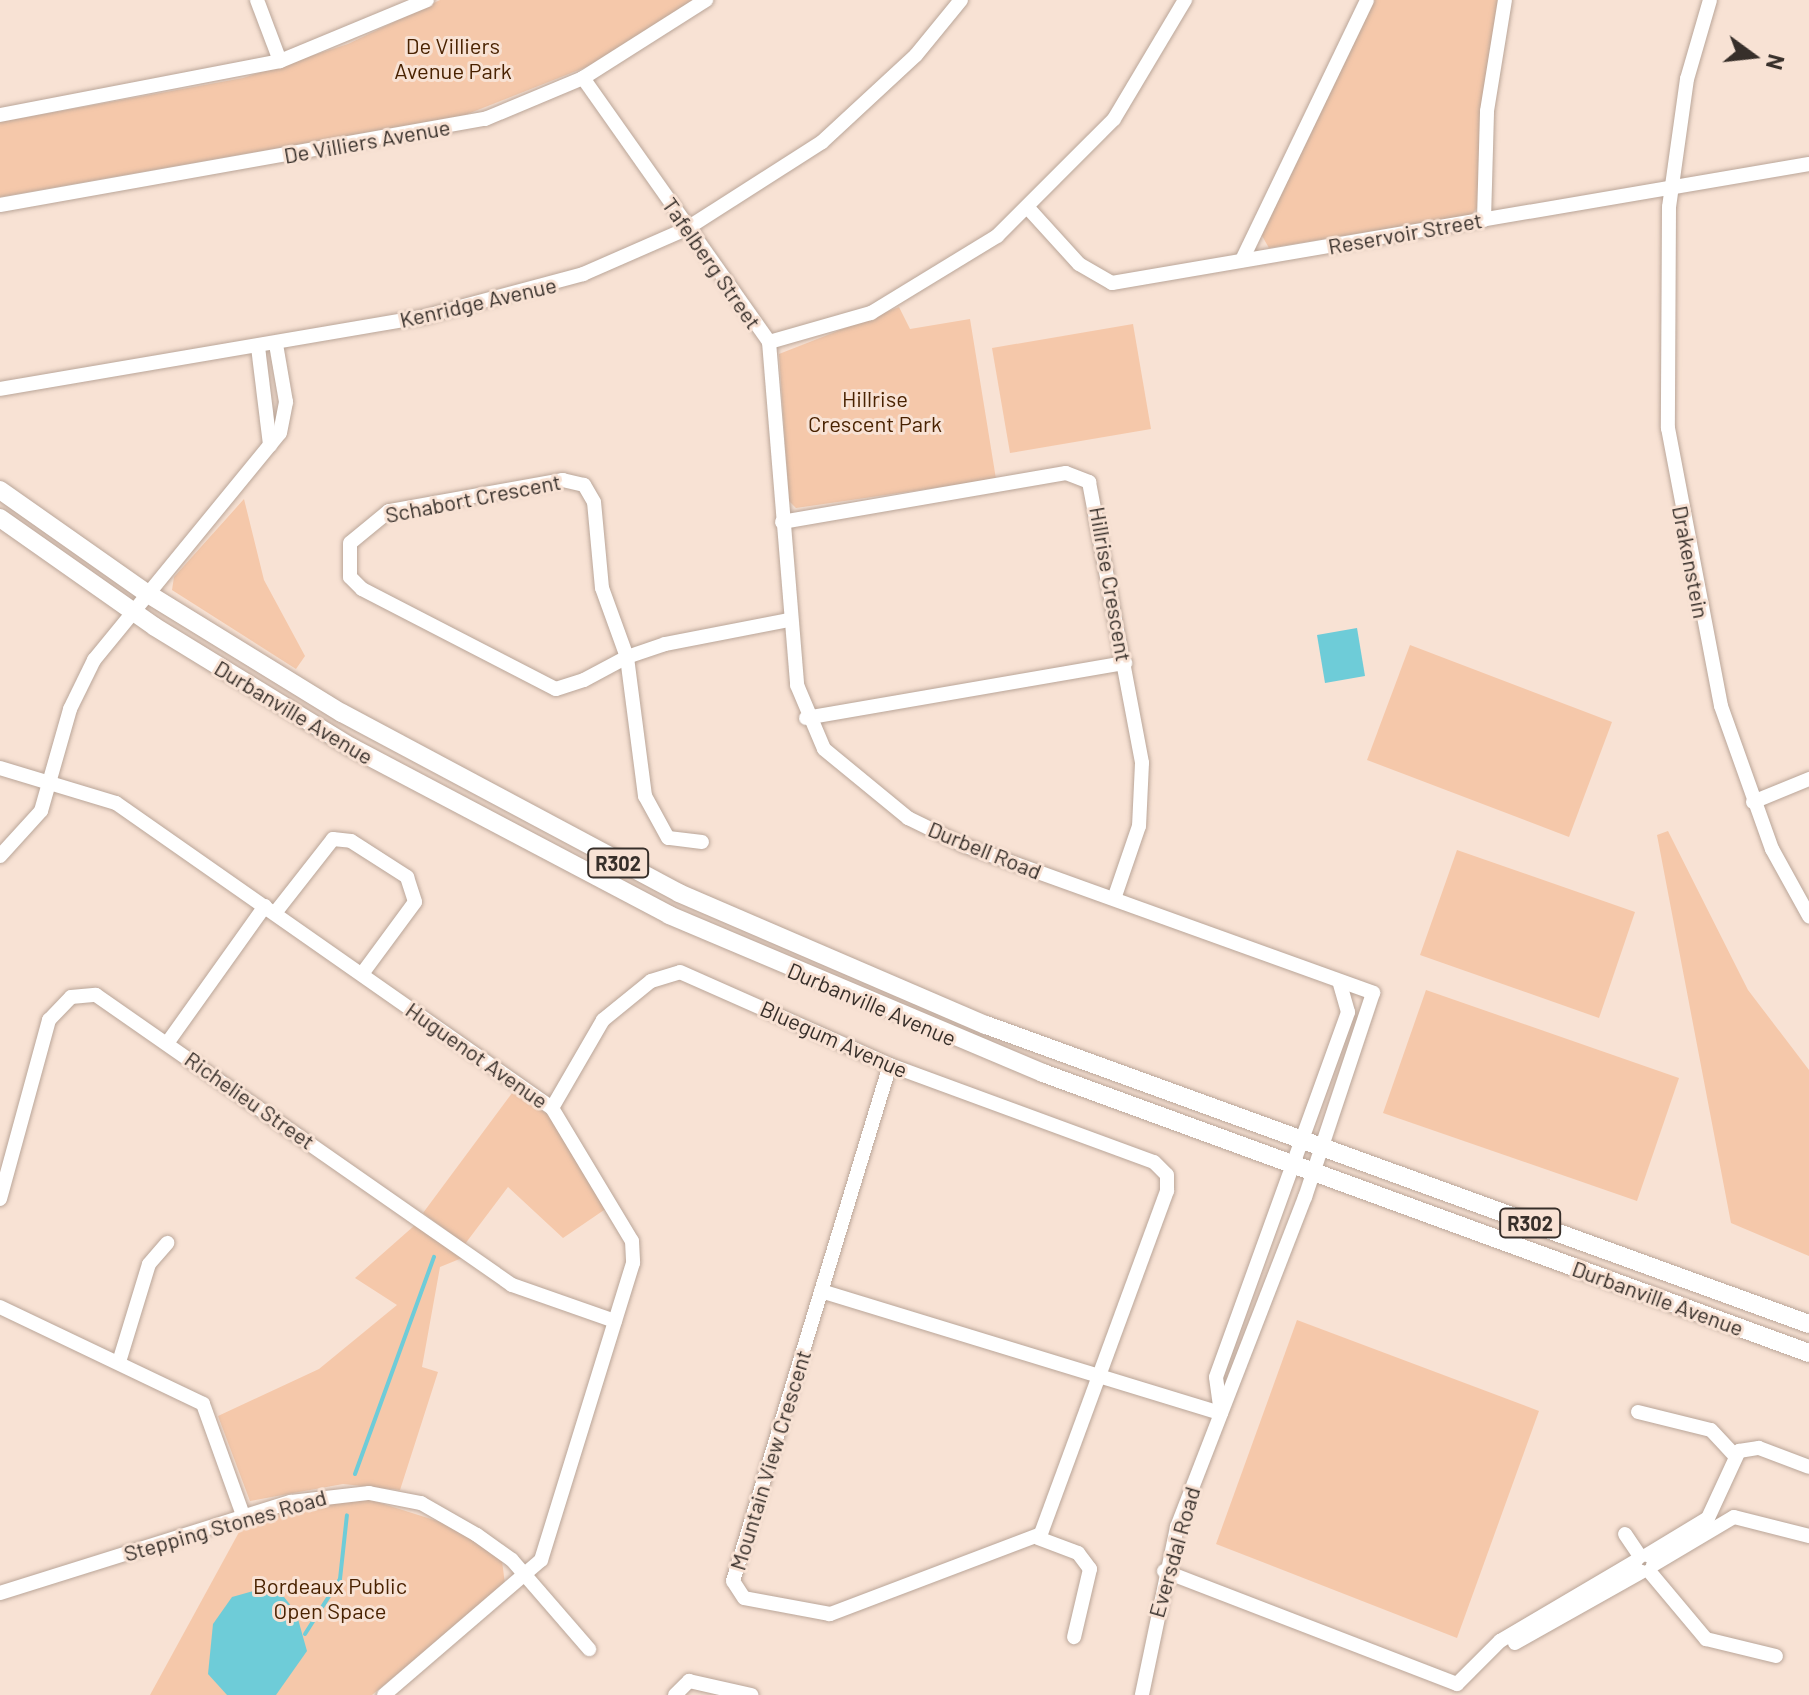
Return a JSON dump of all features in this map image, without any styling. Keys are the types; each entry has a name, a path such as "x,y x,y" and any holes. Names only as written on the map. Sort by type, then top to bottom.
{"main road":[{"name":"Durbanville Avenue","path":"0,490 145,592 387,740 679,893 973,1020 1809,1324"},
{"name":"Durbanville Avenue","path":"0,518 130,611 413,783 669,915 921,1025 1809,1353"}],"street":[{"path":"257,0 280,61"},
{"path":"0,115 280,61 427,0"},
{"name":"De Villiers Avenue","path":"0,205 465,124 583,78 706,0"},
{"name":"Kenridge Avenue","path":"0,389 276,344 520,296 686,229 841,127 961,0"},
{"name":"Tafelberg Street","path":"583,78 686,229 769,342 871,313 969,258 1029,209 1114,119 1185,0"},
{"path":"1242,260 1366,0"},
{"path":"1484,220 1487,111 1505,0"},
{"name":"Drakenstein","path":"1710,0 1687,79 1673,188 1664,285 1668,428 1721,706 1753,802 1809,916"},
{"name":"Reservoir Street","path":"1029,209 1079,264 1112,283 1809,164"},
{"name":"Durbell Road","path":"769,342 788,620 806,718 824,749 908,818 1114,899 1373,993 1311,1144"},
{"path":"0,856 32,827 50,784 76,694 130,611 269,449 286,411 276,344"},
{"path":"258,347 269,449"},
{"name":"Hillrise Crescent","path":"782,522 1066,473 1083,477 1097,500 1125,663 1141,797 1114,899"},
{"name":"Schabort Crescent","path":"702,842 668,838 645,796 627,657 602,588 594,502 579,482 389,511 350,543 350,577 362,589 548,687 584,680 627,657 788,620"},
{"path":"806,718 1125,663"},
{"name":"Huguenot Avenue","path":"0,768 116,803 552,1108 632,1241 615,1321 545,1551 526,1577 404,1690 384,1695"},
{"path":"1753,802 1809,779"},
{"path":"168,1042 270,909 333,839 351,841 407,877 415,902 362,974"},
{"name":"Bluegum Avenue","path":"552,1108 603,1020 671,973 700,977 890,1065 1154,1162 1167,1175 1100,1376"},
{"path":"1311,1144 1348,1012 1339,981"},
{"name":"Richelieu Street","path":"0,1199 58,1006 96,995 168,1042 512,1285 615,1321"},
{"name":"Mountain View Crescent","path":"890,1065 733,1581 736,1593 788,1611 830,1614 1038,1538"},
{"name":"Eversdal Road","path":"1221,1413 1216,1377 1294,1164 1311,1144"},
{"name":"Eversdal Road","path":"1142,1695 1164,1571 1313,1171 1311,1144"},
{"path":"119,1362 149,1264 167,1243"},
{"path":"821,1291 1221,1413"},
{"path":"0,1307 119,1362 207,1408 243,1515"},
{"path":"1074,1637 1090,1569 1078,1553 1038,1538 1100,1376"},
{"path":"1638,1412 1711,1430 1734,1455"},
{"path":"1734,1455 1759,1448 1809,1467"},
{"path":"1644,1563 1713,1506 1734,1455"},
{"name":"Stepping Stones Road","path":"0,1593 243,1515 322,1494 386,1495 447,1515 526,1577 589,1649"},
{"path":"1164,1571 1459,1690 1485,1654 1715,1526 1748,1516 1809,1536"},
{"path":"1625,1534 1644,1563 1706,1639 1776,1656"},
{"path":"675,1695 689,1681 751,1695"}],"green space":[{"name":"De Villiers Avenue Park","path":"440,0 695,0 594,64 465,115 0,197 0,122 243,78 348,44"},
{"path":"1373,0 1499,0 1481,106 1477,208 1471,215 1269,248 1261,234"},
{"name":"Hillrise Crescent Park","path":"899,307 910,329 970,319 996,479 796,508 789,501 779,354"},
{"path":"1133,324 1151,429 1010,453 992,348"},
{"path":"244,499 264,580 305,656 296,669 172,590 174,577"},
{"path":"1410,645 1612,722 1569,837 1367,760"},
{"path":"1668,831 1748,990 1809,1070 1809,1256 1731,1223 1657,835"},
{"path":"1457,850 1635,912 1599,1018 1420,955"},
{"path":"1426,990 1679,1078 1637,1201 1383,1113"},
{"path":"515,1089 553,1119 607,1208 563,1238 508,1187 465,1244 423,1213"},
{"path":"415,1225 462,1258 440,1267 422,1367 438,1372 400,1490 343,1484 250,1501 218,1416 319,1369 397,1305 355,1278"},
{"path":"1297,1320 1539,1411 1457,1638 1216,1544"},
{"name":"Bordeaux Public Open Space","path":"371,1500 453,1526 502,1561 505,1584 372,1695 150,1695 244,1523 298,1506"}],"water":[{"path":"1357,628 1365,676 1325,683 1317,635"},
{"path":"260,1589 284,1597 296,1612 307,1651 276,1695 227,1695 208,1674 213,1624 232,1597"}],"waterway":[{"path":"355,1474 434,1257"},
{"path":"305,1634 340,1579 347,1515"}]}
